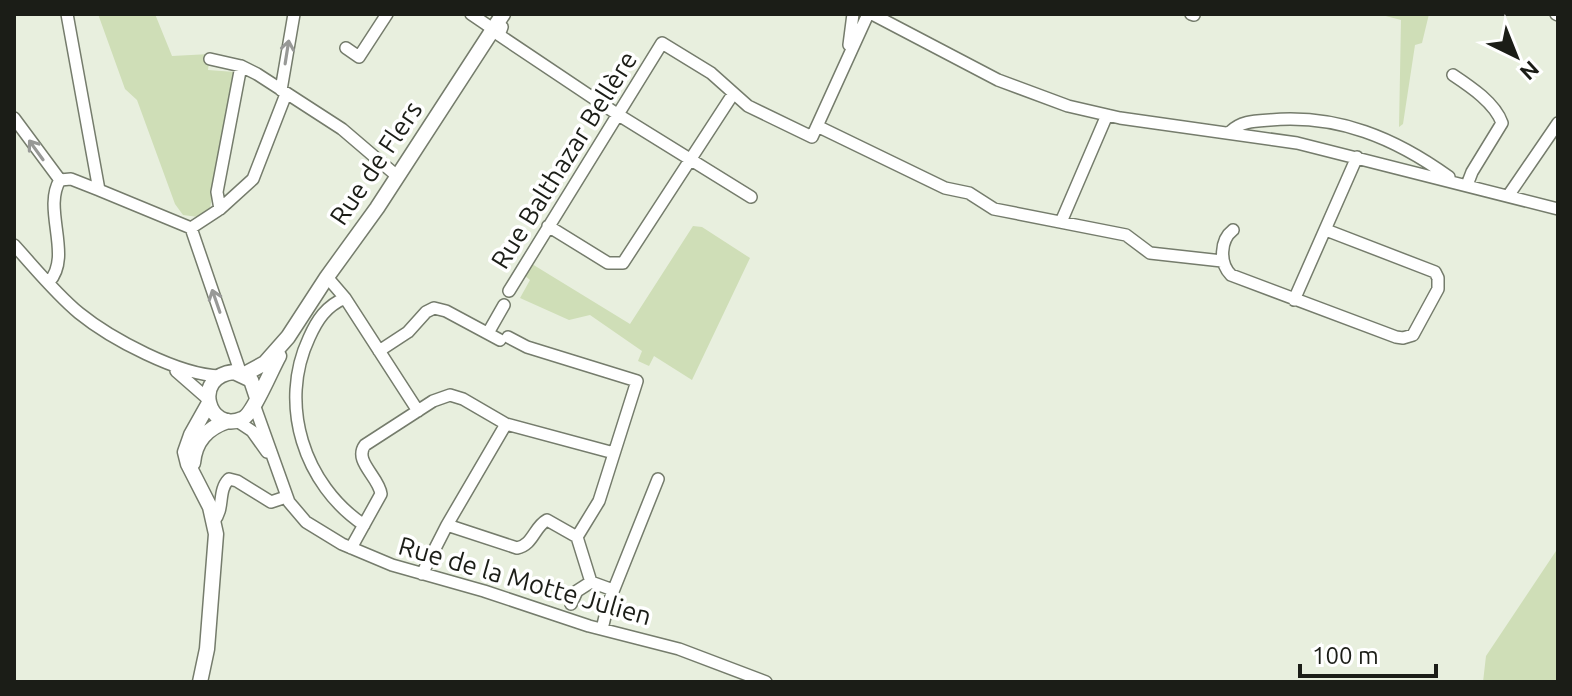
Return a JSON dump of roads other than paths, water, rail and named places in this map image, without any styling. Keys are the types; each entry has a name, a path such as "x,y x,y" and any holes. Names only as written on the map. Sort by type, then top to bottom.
{"main road":[{"name":"Rue de Flers","path":"256,402 288,337 497,22"},
{"name":"Rue de Flers","path":"242,374 265,363 288,337"},
{"path":"194,475 194,455 198,443 210,429 249,415 256,402 253,383 242,374 230,372 220,376 211,386 209,401 185,452 188,464 214,521 216,540 207,649 200,682"},
{"path":"209,401 216,415 233,421"}],"street":[{"path":"67,14 99,190"},
{"path":"191,228 242,192 256,174 283,92 294,14"},
{"path":"346,48 359,57 387,14"},
{"path":"471,14 497,22 502,27 499,35 617,114 751,197"},
{"path":"847,58 853,14"},
{"path":"814,131 847,58 876,15 1007,84 1047,100 1107,115 1285,140 1558,209"},
{"name":"Rue Balthazar Bellère","path":"509,291 662,43 711,73 733,94"},
{"path":"210,59 241,66 283,92 342,129 397,176"},
{"path":"220,209 217,192 241,66"},
{"path":"1453,75 1485,100 1502,123 1462,184"},
{"path":"548,226 608,263 623,263 733,94 758,111 814,131 949,190 969,193 994,209 1130,236 1150,253 1222,261"},
{"path":"1061,222 1107,115"},
{"path":"14,118 60,180"},
{"path":"1230,132 1240,124 1251,121 1302,118 1334,121 1380,137 1462,184"},
{"path":"1508,196 1558,123"},
{"path":"1294,300 1357,157"},
{"path":"60,180 71,179 191,228 242,374"},
{"path":"49,282 57,268 56,194 60,180"},
{"path":"1233,230 1227,236 1222,261 1231,275 1403,338 1415,333 1438,289 1438,278 1431,270 1326,230"},
{"path":"14,245 92,322 155,357 195,385 209,401"},
{"path":"327,277 345,298 418,411"},
{"path":"345,298 326,309 308,340 298,375 296,409 305,451 314,473 337,503 364,525"},
{"path":"488,333 504,305"},
{"path":"379,351 408,332 434,308 504,339 637,381 597,505 577,537"},
{"path":"155,357 195,373 220,376"},
{"path":"351,548 381,490 361,457 361,451 365,445 440,397 454,395 506,424 614,453"},
{"name":"Rue de la Motte Julien","path":"256,402 286,497 311,526 351,548 422,574 679,649 766,682"},
{"name":"Rue de la Motte Julien","path":"233,421 253,433 274,463"},
{"path":"422,574 506,424"},
{"path":"214,521 221,512 223,488 229,479 271,502 286,497"},
{"path":"602,629 613,590 658,479"},
{"path":"447,525 517,548 527,544 547,520 577,537 591,582"},
{"path":"591,582 613,590"},
{"path":"571,604 577,591 591,582"}]}
